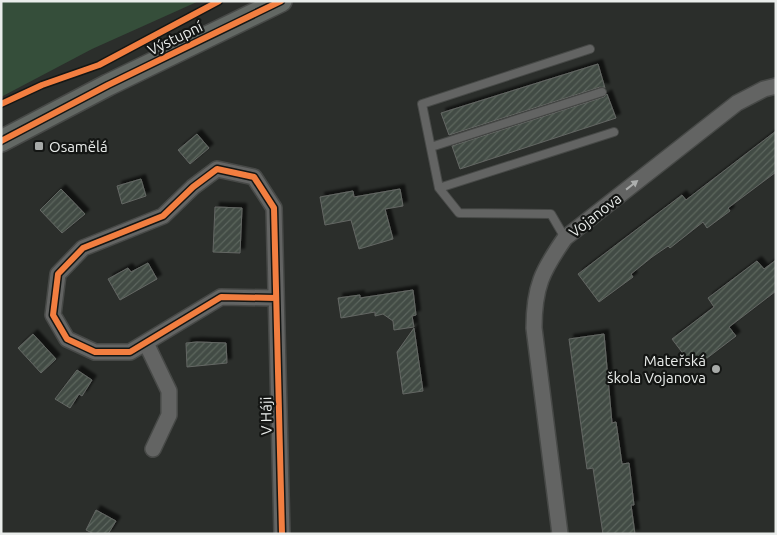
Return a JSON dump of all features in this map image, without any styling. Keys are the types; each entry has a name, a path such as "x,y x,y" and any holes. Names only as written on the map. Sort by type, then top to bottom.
{"street":[{"name":"Výstupní","path":"1,142 108,85 281,1"},
{"name":"Vojanova","path":"560,534 534,328 534,298 548,262 565,238 736,103 764,89 776,86"},
{"name":"V Háji","path":"146,343 130,352 94,352 67,339 53,315 58,274 83,248 163,216 193,187 217,169 254,177 274,208 282,534"},
{"path":"153,449 168,415 168,391 146,343 221,297 276,298"}],"lane":[{"path":"565,238 551,214 459,213 439,188 422,104 590,49"},
{"path":"431,147 602,92"},
{"path":"439,188 614,132"}],"green space":[{"path":"1,1 199,1 92,49 1,97"}],"building":[{"path":"598,64 605,88 600,87 449,135 441,113"},
{"path":"607,94 616,118 460,169 452,146 604,97"},
{"path":"776,131 776,172 728,208 730,211 707,228 703,222 670,248 668,246 652,257 631,274 633,277 599,302 578,274 682,195 686,200"},
{"path":"197,134 209,148 190,164 178,150"},
{"path":"141,179 146,196 122,204 117,186"},
{"path":"61,189 85,214 62,233 40,210"},
{"path":"400,189 403,206 385,209 393,239 359,249 351,220 325,225 320,197 353,191 354,197"},
{"path":"215,207 242,208 240,253 213,252"},
{"path":"776,260 776,291 729,327 736,336 694,368 672,339 714,307 708,298 757,261 764,269"},
{"path":"148,263 157,279 120,300 108,279 128,268 131,272"},
{"path":"413,290 416,315 412,316 414,327 394,330 393,321 383,314 375,316 375,312 341,318 338,298 360,295 360,298"},
{"path":"414,328 423,391 403,394 397,352"},
{"path":"33,334 56,359 41,373 18,348"},
{"path":"604,334 612,423 616,422 622,464 629,463 634,505 631,505 635,534 603,534 593,468 587,469 569,339"},
{"path":"186,343 226,343 227,363 187,367"},
{"path":"77,370 92,380 82,396 79,394 70,408 55,399"},
{"path":"96,510 116,521 108,534 94,534 86,530"}],"cycle path":[{"path":"1,104 42,85 99,65 219,1"},
{"path":"1,141 108,85 281,1"},
{"path":"276,298 221,297 130,352 95,352 67,339 53,315 58,274 83,248 163,216 193,187 217,169 254,177 274,208 282,534"}],"place":[{"name":"Osamělá","path":"39,146"},
{"name":"Mateřská škola Vojanova","path":"716,369"}]}
